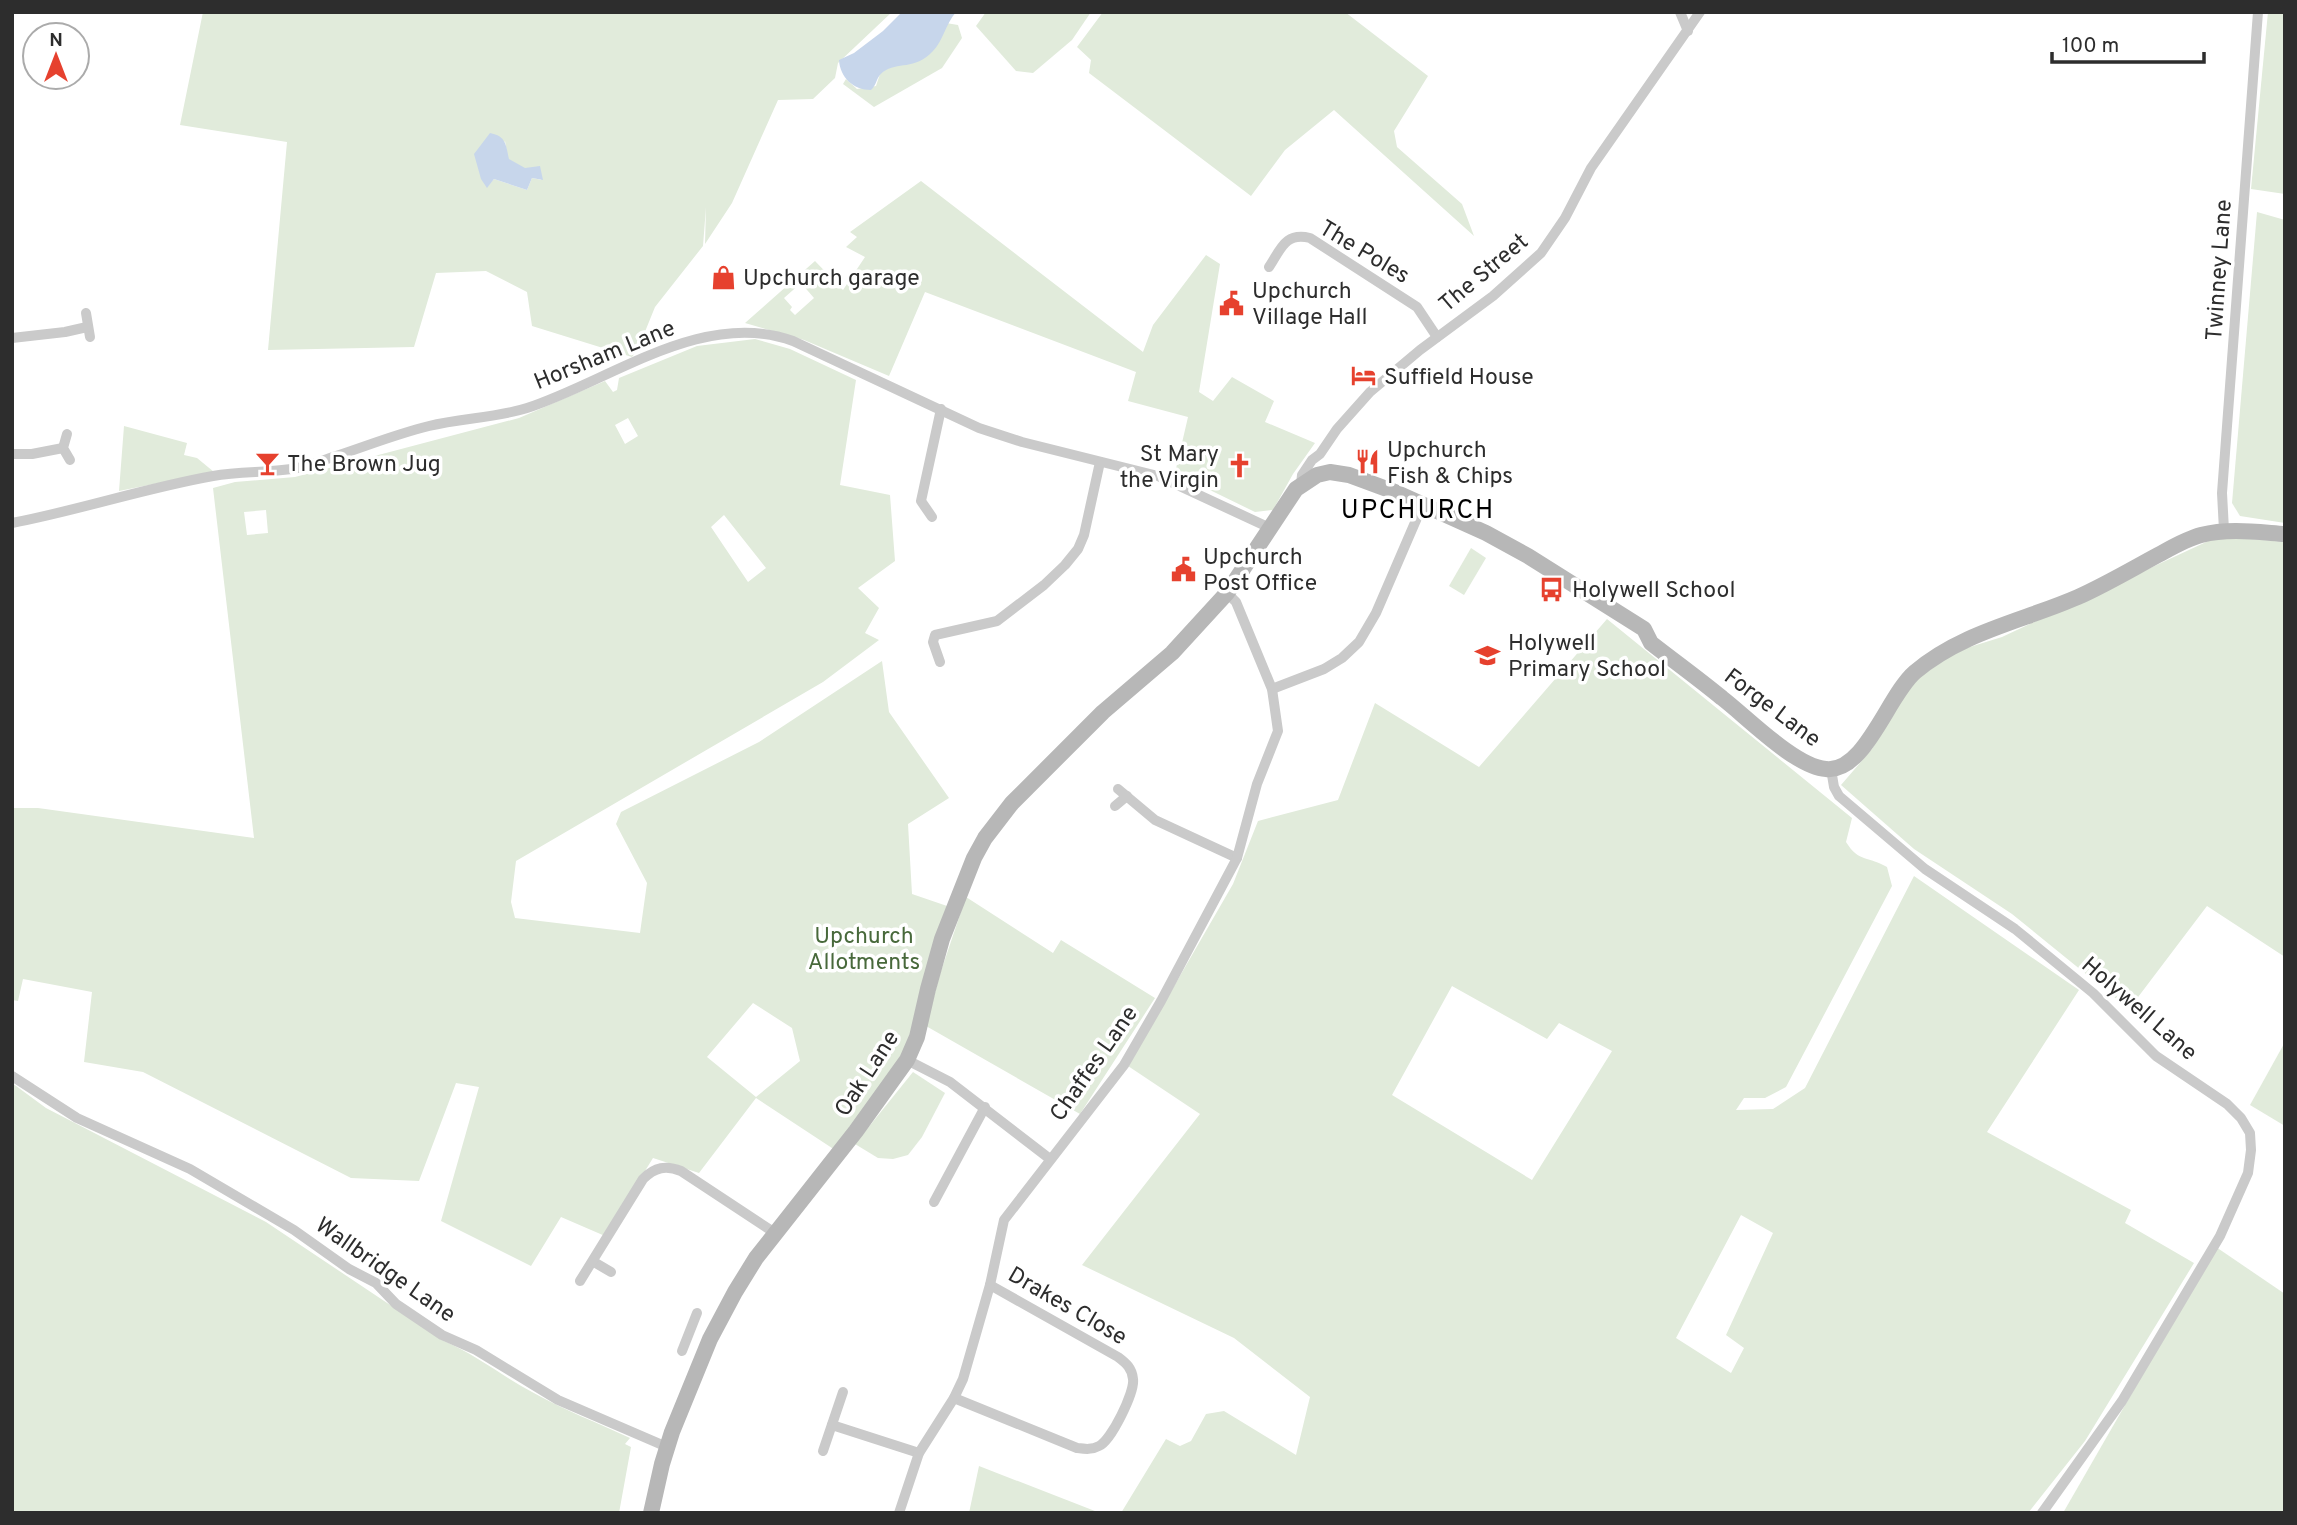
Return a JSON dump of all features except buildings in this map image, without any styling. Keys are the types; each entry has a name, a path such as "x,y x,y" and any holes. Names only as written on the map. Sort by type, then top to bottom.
{"street":[{"path":"1680,12 1688,31"},
{"name":"The Street","path":"1301,484 1304,470 1313,458 1320,454 1337,429 1370,393 1437,337 1493,296 1541,253 1565,218 1591,168 1700,12"},
{"name":"Twinney Lane","path":"2224,530 2222,493 2259,12"},
{"name":"The Poles","path":"1269,267 1289,239 1299,236 1310,239 1417,307 1437,337"},
{"path":"12,338 88,332 86,313"},
{"name":"Horsham Lane","path":"12,523 214,476 299,468 428,426 527,408 659,352 726,334 760,333 786,339 1002,436 1158,476 1270,528"},
{"path":"932,517 921,501 941,409"},
{"path":"67,434 63,448 70,460"},
{"path":"12,454 32,454 63,448"},
{"path":"1320,454 1331,473"},
{"path":"940,662 933,642 935,635 997,621 1044,585 1071,559 1085,532 1100,462"},
{"name":"Forge Lane","path":"1331,473 1423,504 1475,526 1528,556 1644,629 1651,643 1778,744 1810,765 1831,769 1844,765 1859,753 1898,689 1913,673 1952,646 2079,596 2197,536 2224,530 2285,534"},
{"name":"Oak Lane","path":"651,1513 667,1447 710,1339 749,1268 856,1131 907,1060 917,1037 942,939 974,858 985,838 1012,803 1103,712 1172,653 1227,593 1301,484 1331,473"},
{"path":"1272,689 1324,669 1342,658 1359,642 1376,613 1423,504"},
{"name":"Chaffes Lane","path":"899,1513 919,1453 954,1398 966,1368 1004,1220 1124,1065 1237,858 1257,784 1278,731 1272,689 1238,608 1227,593"},
{"name":"Holywell Lane","path":"1831,769 1836,792 1847,803 1926,869 2035,945 2093,993 2156,1056 2227,1104 2241,1118 2249,1133 2251,1150 2248,1174 2220,1236 2122,1401 2042,1513"},
{"path":"1115,806 1122,792 1154,820 1237,858"},
{"path":"907,1060 950,1083 985,1107 1050,1159"},
{"name":"Wallbridge Lane","path":"12,1076 77,1118 190,1169 294,1230 349,1269 376,1283 396,1304 442,1335 476,1350 558,1401 667,1447"},
{"path":"934,1202 985,1107"},
{"path":"580,1281 643,1179 654,1169 670,1167 681,1171 775,1233"},
{"path":"594,1262 611,1272"},
{"name":"Drakes Close","path":"954,1398 1077,1448 1089,1449 1107,1441 1132,1392 1133,1375 1129,1366 1118,1357 989,1285"},
{"path":"681,1350 697,1313"},
{"path":"689,1331 710,1339"},
{"path":"823,1451 843,1392"},
{"path":"832,1425 919,1453"}],"green space":[{"path":"203,12 892,12 838,63 835,78 813,99 778,100 732,203 705,244 706,207 703,246 655,307 638,349 632,357 532,326 527,292 486,271 436,273 414,347 268,350 287,142 180,125","holes":["505,141 508,159 542,180 532,178 527,190 494,179 487,187"]},
{"path":"986,12 1091,12 1072,40 1033,73 1016,71 976,26"},
{"path":"1103,12 1345,12 1428,76 1394,131 1397,147 1462,204 1474,236 1334,110 1285,150 1251,196 1089,73 1091,60 1077,47"},
{"path":"2268,12 2285,12 2285,194 2251,189"},
{"path":"946,23 958,25 962,38 942,68 874,107 843,84 846,79 857,89 876,86 880,74"},
{"path":"921,181 1143,352 1153,325 1206,255 1220,264 1199,392 1213,401 1232,377 1274,401 1265,422 1315,443 1293,474 1273,510 1255,512 1175,473 1188,417 1128,401 1136,372 925,292 889,376 804,340 745,323 815,261 843,290 865,257 846,247 857,237 850,232","holes":["801,283 814,298 795,315 784,298"]},
{"path":"2257,212 2285,220 2285,523 2240,516 2232,503"},
{"name":"Upchurch Allotments","path":"755,339 790,349 856,380 840,485 890,495 895,561 858,588 879,608 865,633 879,640 823,682 516,861 511,902 515,918 640,933 647,883 616,824 621,812 759,742 882,661 889,712 949,798 908,824 912,894 950,907 911,1041 835,1150 756,1098 699,1173 653,1158 605,1236 561,1217 531,1266 441,1221 479,1087 456,1083 419,1181 351,1178 143,1072 84,1062 92,992 23,979 18,1001 12,1000 12,808 38,808 254,838 213,488 235,482 295,477 519,418 605,381 613,392 617,390 619,378 697,346","holes":["628,418 638,436 625,444 615,425","266,510 268,533 247,535 244,512","724,515 766,568 748,582 711,527","753,1003 792,1028 800,1061 756,1097 707,1057"]},
{"path":"124,426 187,443 184,455 197,458 214,472 119,491"},
{"path":"2219,536 2285,542 2285,957 2207,906 2129,1009 2012,914 1914,849 1841,785 1872,749 1910,684 1957,651 2002,637"},
{"path":"1471,548 1486,558 1464,595 1449,586"},
{"path":"1607,619 1852,818 1846,842 1855,853 1887,867 1892,886 1786,1087 1765,1098 1744,1098 1736,1110 1773,1109 1805,1088 1914,876 2079,990 1987,1132 2131,1210 2125,1223 2194,1263 2085,1441 2028,1513 1121,1513 1166,1439 1180,1446 1191,1441 1206,1414 1224,1411 1296,1455 1310,1397 1234,1338 1082,1265 1200,1114 1128,1066 1233,884 1258,821 1338,800 1375,703 1479,767","holes":["1452,986 1547,1039 1559,1023 1612,1051 1532,1180 1392,1095","1741,1215 1773,1233 1726,1335 1744,1348 1731,1373 1676,1338"]},
{"path":"966,897 1053,953 1061,940 1155,998 1080,1114 926,1026"},
{"path":"2285,1042 2285,1126 2250,1105"},
{"path":"913,1072 945,1093 922,1137 908,1155 893,1159 878,1158 855,1144"},
{"path":"12,1083 46,1108 266,1222 444,1341 467,1352 521,1386 630,1438 625,1444 631,1447 619,1513 12,1513"},
{"path":"2216,1247 2285,1294 2285,1513 2063,1513"},
{"path":"979,1466 1100,1513 969,1513"}],"water":[{"path":"902,12 956,12 936,47 926,57 913,64 883,72 871,90 853,85 842,72 839,60 854,53 883,31"},
{"path":"490,133 502,139 509,159 525,168 540,166 543,180 532,178 527,190 494,179 487,188 481,179 474,154"}],"place":[{"name":"Upchurch garage","path":"723,277"},
{"name":"Upchurch Village Hall","path":"1232,303"},
{"name":"Suffield House","path":"1364,376"},
{"name":"Upchurch Fish & Chips","path":"1367,462"},
{"name":"The Brown Jug","path":"267,463"},
{"name":"St Mary the Virgin","path":"1239,466"},
{"name":"Upchurch Post Office","path":"1183,569"},
{"name":"Holywell School","path":"1552,589"},
{"name":"Holywell Primary School","path":"1488,655"}],"district":[{"name":"UPCHURCH","path":"1418,509"}]}
